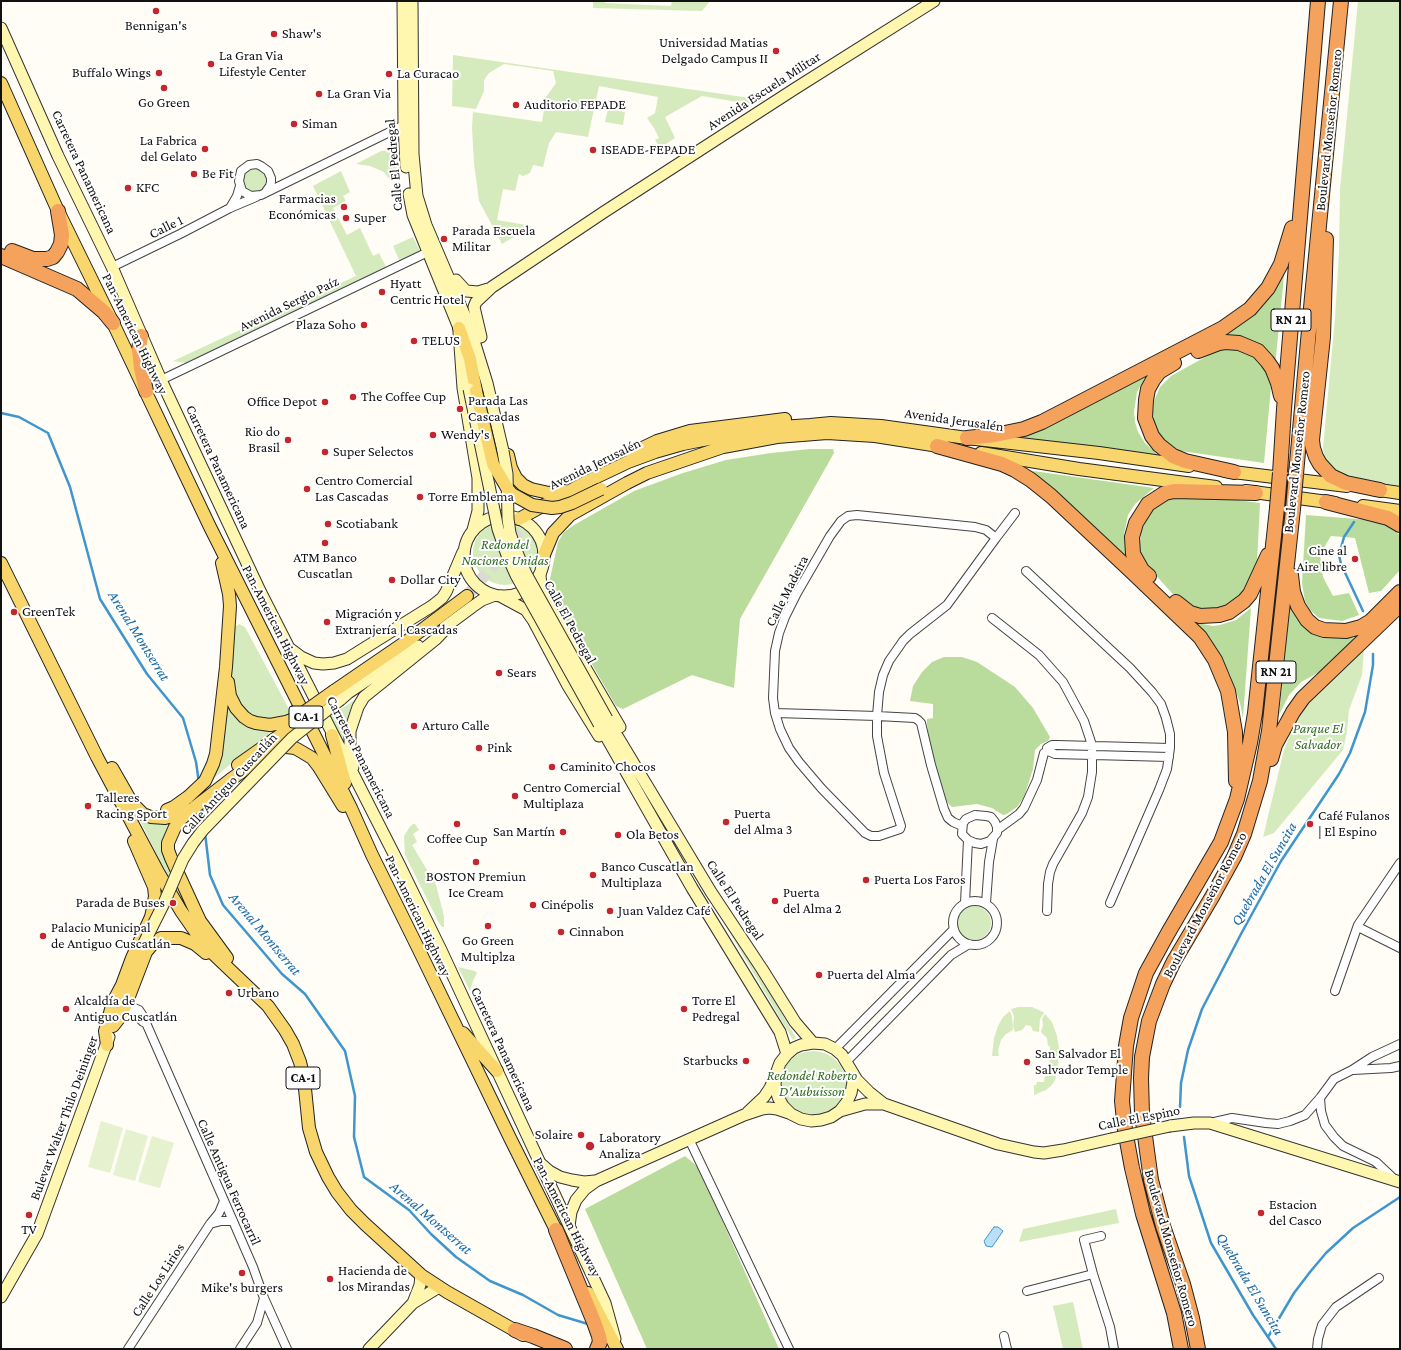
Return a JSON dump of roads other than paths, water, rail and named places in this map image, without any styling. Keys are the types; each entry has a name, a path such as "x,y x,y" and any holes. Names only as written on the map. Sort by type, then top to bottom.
{"highway":[{"name":"Boulevard Monseñor Romero","path":"1181,1349 1174,1313 1143,1214 1132,1168 1125,1130 1122,1101 1124,1063 1128,1030 1140,988 1146,973 1164,939 1221,842 1237,798 1250,743 1255,713 1280,473 1318,1"},
{"name":"Boulevard Monseñor Romero","path":"1198,1349 1183,1284 1163,1226 1151,1180 1142,1114 1142,1057 1148,1021 1162,984 1212,897 1244,834 1260,781 1269,731 1288,543 1293,509 1341,1"},
{"path":"967,438 995,435 1024,429 1042,422 1184,350 1224,328 1243,315 1268,288 1281,264 1293,224 1304,166"},
{"path":"1325,170 1326,261 1323,337 1312,444 1320,464 1331,476 1346,483 1380,490"},
{"path":"1,246 31,258 47,259 53,256 58,252 61,244 62,235 58,211"},
{"path":"1,256 78,289 114,323"},
{"path":"1,263 88,299"},
{"path":"141,336 139,350 146,391"},
{"path":"1234,472 1185,461 1173,456 1159,445 1150,431 1145,418 1148,389 1152,380 1159,372 1168,366 1208,346 1225,342 1239,344 1258,351 1267,361 1278,383 1284,409"},
{"path":"937,446 1002,464 1031,480 1051,496 1200,637 1215,660 1228,691 1234,732 1237,798"},
{"path":"1256,492 1186,491 1165,493 1148,504 1136,523 1132,537 1133,554 1142,570 1182,608 1190,613 1208,617 1229,612 1244,601 1254,585 1273,541"},
{"path":"1326,502 1383,517 1400,525"},
{"path":"1288,543 1291,585 1295,600 1307,620 1314,627 1324,630 1339,631 1352,630 1361,627 1371,621 1400,592"},
{"path":"1244,834 1256,816 1275,745 1297,707 1313,687 1400,605"},
{"path":"562,1228 599,1336 600,1342 597,1349"},
{"path":"515,1330 565,1349"}],"main road":[{"name":"Calle El Pedregal","path":"403,1 404,125 407,179 413,215 459,328 463,388 478,478 478,512 473,530"},
{"name":"Calle El Pedregal","path":"412,1 413,154 418,201 429,232 470,328 487,382 506,463 508,485 508,519 514,548 642,800 692,888 780,1032 787,1054"},
{"name":"Avenida Escuela Militar","path":"481,337 474,307 476,302 492,287 624,199 934,1"},
{"name":"Carretera Panamericana","path":"1,28 58,156 112,267 161,380 287,647 441,950 540,1163 562,1228"},
{"name":"Pan-American Highway","path":"1,83 58,211 114,323 210,527 351,808 372,855 510,1138 562,1228 617,1349"},
{"path":"429,232 440,247 481,337 493,379 511,468 516,478 522,485 532,489 553,493 564,491 581,480"},
{"name":"Avenida Escuela Militar","path":"456,280 466,291 478,292 492,287"},
{"path":"459,328 470,359 472,390 493,464 512,494 532,505 560,507 579,500 654,463 723,447"},
{"name":"Calle El Pedregal","path":"472,390 498,529 516,575 603,721 711,892 795,1022 813,1043"},
{"name":"Avenida Jerusalén","path":"514,518 581,480 655,452 709,439 774,428 832,424 881,426 1400,493"},
{"name":"Avenida Jerusalén","path":"543,561 553,533 566,518 586,505 647,473 723,447 777,437 827,433 875,436 1079,469 1400,511"},
{"path":"507,449 510,475 510,506 514,518"},
{"path":"287,647 301,657 314,663 334,663 347,659 432,606 442,598 473,530 481,523 498,516 514,518 528,524 537,534 542,546 543,561 540,576 546,599 683,834 711,892"},
{"path":"208,784 216,754 226,667 230,606 226,573 210,527"},
{"path":"466,544 464,558 466,569 473,582 481,589 497,595 526,610 593,727 642,800"},
{"path":"497,595 515,594 526,589 536,578 543,561"},
{"name":"CA-1","path":"1,563 98,757 158,872 185,917 206,947 268,1006 289,1036 300,1062 304,1079 309,1128 316,1152 337,1192 355,1215 420,1275 548,1349"},
{"name":"Calle Antiguo Cuscatlán","path":"123,1003 143,945 164,903 183,859 198,837 292,738 340,695 451,623 482,600 497,595"},
{"path":"268,1006 231,963 200,921 168,850 170,835 193,802 208,784 298,720 340,695 467,596"},
{"path":"359,787 351,760 350,748 350,731 358,707 368,693 436,639 451,623"},
{"path":"226,667 232,702 244,717 256,723 270,725 298,720"},
{"path":"61,685 132,803 139,810 151,817 165,818 181,812 193,802 230,780 276,747 286,747 302,752 312,758 319,767 372,855"},
{"path":"332,735 351,808"},
{"path":"98,757 154,887 155,896 151,917 132,958 122,985 113,1002 108,1017 105,1031 106,1045"},
{"path":"116,1021 146,952 155,941 161,938 181,938 195,944 226,972 252,991"},
{"name":"Bulevar Walter Thilo Deininger","path":"1,1297 37,1234 116,1021 112,1020 122,985"},
{"path":"456,1028 466,1035 497,1071"},
{"path":"562,1228 576,1200 585,1189 596,1181 744,1115 769,1108 777,1109 801,1119 811,1121 832,1117 840,1111 847,1102 851,1093 853,1082 849,1066 835,1050 825,1044 813,1043 801,1045 787,1054 780,1063 770,1088 764,1097 744,1115"},
{"name":"Calle El Espino","path":"849,1066 857,1080 864,1088 884,1104 998,1144 1034,1152 1052,1152 1170,1126 1210,1123 1397,1181"},
{"path":"776,1074 775,1085 778,1097 783,1106 791,1114"},
{"name":"Calle El Espino","path":"840,1111 865,1104 884,1104"},
{"path":"540,1163 555,1174 572,1180 584,1182 596,1181"},
{"path":"413,1303 420,1285 420,1275"},
{"path":"369,1349 413,1303 439,1287"}],"street":[{"name":"Calle 1","path":"112,267 230,208 293,180 404,125"},
{"path":"230,208 237,196 240,186 239,181 241,171 249,165 261,166 270,174 281,180 293,180"},
{"path":"265,193 271,182 270,174"},
{"path":"240,186 246,194 256,197"},
{"name":"Avenida Sergio Paíz","path":"161,380 428,252"},
{"path":"877,716 883,675 896,650 910,634 947,605 1015,512"},
{"name":"Calle Madeira","path":"877,716 877,736 884,773 901,826 900,829 879,836 871,836 865,833 809,775 789,748 780,729 775,713 773,698 773,671 779,633 797,593 830,536 841,521 848,516 869,515 975,527 986,530 996,538"},
{"path":"1026,570 1130,668 1161,704 1166,718 1170,734 1167,769 1110,903"},
{"path":"992,618 1040,655 1063,682 1084,721 1092,745 1091,785 1082,813 1050,872 1047,911"},
{"path":"775,713 915,718 921,723 944,809 948,818 962,826"},
{"path":"997,830 1019,814 1024,808 1037,780 1046,751 1054,745 1170,748"},
{"path":"1046,751 1055,754 1169,757"},
{"path":"986,903 989,862 993,839 997,833 997,827 995,822 990,817 981,815 975,815 966,819 963,823 962,834 968,840 980,844 993,839"},
{"path":"965,903 968,840"},
{"path":"1335,991 1358,927 1400,863"},
{"path":"972,901 986,903 996,914 998,922 997,929 993,936 982,944 975,945 962,941 957,936 954,929 954,916 956,911 965,903 972,901"},
{"path":"1358,927 1400,948"},
{"path":"835,1050 954,929"},
{"path":"849,1066 952,955 969,944"},
{"name":"Calle Antigua Ferrocarril","path":"123,1003 139,1010 233,1221 253,1267 264,1298 287,1349"},
{"name":"Calle Antigua Ferrocarril","path":"116,1021 123,1015 132,1014 138,1017 146,1026"},
{"path":"1210,1123 1232,1118 1278,1124 1305,1115 1334,1079 1352,1070 1372,1057 1400,1044"},
{"path":"1352,1070 1391,1068 1400,1066"},
{"path":"1320,1098 1321,1111 1325,1125 1334,1137 1343,1146 1376,1162 1397,1181"},
{"path":"688,1139 789,1349"},
{"name":"Calle Los Lirios","path":"128,1349 219,1212 224,1201"},
{"path":"210,1224 221,1221 233,1221"},
{"path":"1101,1236 1084,1240 1110,1327 1114,1349"},
{"path":"1027,1291 1093,1274"},
{"path":"1316,1349 1322,1325 1336,1307 1379,1278"},
{"path":"240,1349 257,1323 264,1298"},
{"path":"257,1323 274,1320"},
{"path":"1004,1336 1007,1349"}],"water":[{"path":"994,1227 998,1227 1003,1231 992,1247 986,1246 984,1241"}],"waterway":[{"name":"Arenal Montserrat","path":"1,413 19,417 48,433 70,487 100,599 147,674 183,718 196,762 199,783"},
{"name":"Quebrada El Suncita","path":"1354,522 1344,537 1339,555 1341,564 1363,611"},
{"name":"Quebrada El Suncita","path":"1180,1107 1181,1083 1188,1050 1202,1009 1281,861 1339,774 1350,753 1365,712 1373,665 1373,654"},
{"name":"Arenal Montserrat","path":"202,807 204,824"},
{"name":"Arenal Montserrat","path":"205,833 210,875 223,905 282,974 305,994 345,1051 355,1096 354,1137 364,1177 409,1210 431,1234 456,1257 490,1281 523,1295 558,1315 588,1324"},
{"name":"Quebrada El Suncita","path":"1184,1137 1189,1176 1211,1243 1253,1315 1276,1349"},
{"path":"1268,1337 1294,1293 1326,1253 1353,1228 1400,1197"}],"tunnel":[{"path":"554,496 578,477"},
{"path":"467,596 507,549 528,516 533,512"}],"place":[{"name":"Bennigan's","path":"156,11"},
{"name":"Shaw's","path":"274,34"},
{"name":"Universidad Matias Delgado Campus II","path":"776,51"},
{"name":"La Gran Via Lifestyle Center","path":"211,64"},
{"name":"Buffalo Wings","path":"159,73"},
{"name":"La Curacao","path":"389,74"},
{"name":"Go Green","path":"164,88"},
{"name":"La Gran Via","path":"319,94"},
{"name":"Auditorio FEPADE","path":"516,105"},
{"name":"Siman","path":"294,124"},
{"name":"La Fabrica del Gelato","path":"205,149"},
{"name":"ISEADE-FEPADE","path":"593,150"},
{"name":"Be Fit","path":"194,174"},
{"name":"KFC","path":"128,188"},
{"name":"Farmacias Económicas","path":"344,207"},
{"name":"Super","path":"346,218"},
{"name":"Parada Escuela Militar","path":"444,239"},
{"name":"Hyatt Centric Hotel","path":"382,292"},
{"name":"Plaza Soho","path":"364,325"},
{"name":"TELUS","path":"414,341"},
{"name":"The Coffee Cup","path":"353,397"},
{"name":"Office Depot","path":"325,402"},
{"name":"Parada Las Cascadas","path":"460,409"},
{"name":"Wendy's","path":"433,435"},
{"name":"Rio do Brasil","path":"288,440"},
{"name":"Super Selectos","path":"325,452"},
{"name":"Centro Comercial Las Cascadas","path":"307,489"},
{"name":"Torre Emblema","path":"420,497"},
{"name":"Scotiabank","path":"328,524"},
{"name":"ATM Banco Cuscatlan","path":"325,543"},
{"name":"Cine al Aire libre","path":"1355,559"},
{"name":"Dollar City","path":"392,580"},
{"name":"GreenTek","path":"14,612"},
{"name":"Migración y Extranjería | Cascadas","path":"327,622"},
{"name":"Sears","path":"499,673"},
{"name":"Arturo Calle","path":"414,726"},
{"name":"Pink","path":"479,748"},
{"name":"Caminito Chocos","path":"552,767"},
{"name":"Centro Comercial Multiplaza","path":"515,796"},
{"name":"Talleres Racing Sport","path":"88,806"},
{"name":"Puerta del Alma 3","path":"726,822"},
{"name":"Coffee Cup","path":"457,824"},
{"name":"Café Fulanos | El Espino","path":"1310,824"},
{"name":"San Martín","path":"563,832"},
{"name":"Ola Betos","path":"618,835"},
{"name":"BOSTON Premiun Ice Cream","path":"476,862"},
{"name":"Banco Cuscatlan Multiplaza","path":"593,875"},
{"name":"Puerta Los Faros","path":"866,880"},
{"name":"Puerta del Alma 2","path":"775,901"},
{"name":"Parada de Buses","path":"173,903"},
{"name":"Cinépolis","path":"533,905"},
{"name":"Juan Valdez Café","path":"610,911"},
{"name":"Go Green Multiplza","path":"488,926"},
{"name":"Cinnabon","path":"561,932"},
{"name":"Palacio Municipal de Antiguo Cuscatlán","path":"43,936"},
{"name":"Puerta del Alma","path":"819,975"},
{"name":"Urbano","path":"229,993"},
{"name":"Alcaldía de Antiguo Cuscatlán","path":"66,1009"},
{"name":"Torre El Pedregal","path":"684,1009"},
{"name":"Starbucks","path":"746,1061"},
{"name":"San Salvador El Salvador Temple","path":"1027,1062"},
{"name":"Solaire","path":"581,1135"},
{"name":"Laboratory Analiza","path":"590,1146"},
{"name":"Estacion del Casco","path":"1261,1213"},
{"name":"TV","path":"29,1215"},
{"name":"Mike's burgers","path":"242,1273"},
{"name":"Hacienda de los Mirandas","path":"330,1279"}],"park label":[{"name":"Redondel Naciones Unidas","path":"505,554"},
{"name":"Parque El Salvador","path":"1318,738"},
{"name":"Redondel Roberto D'Aubuisson","path":"812,1084"}]}
